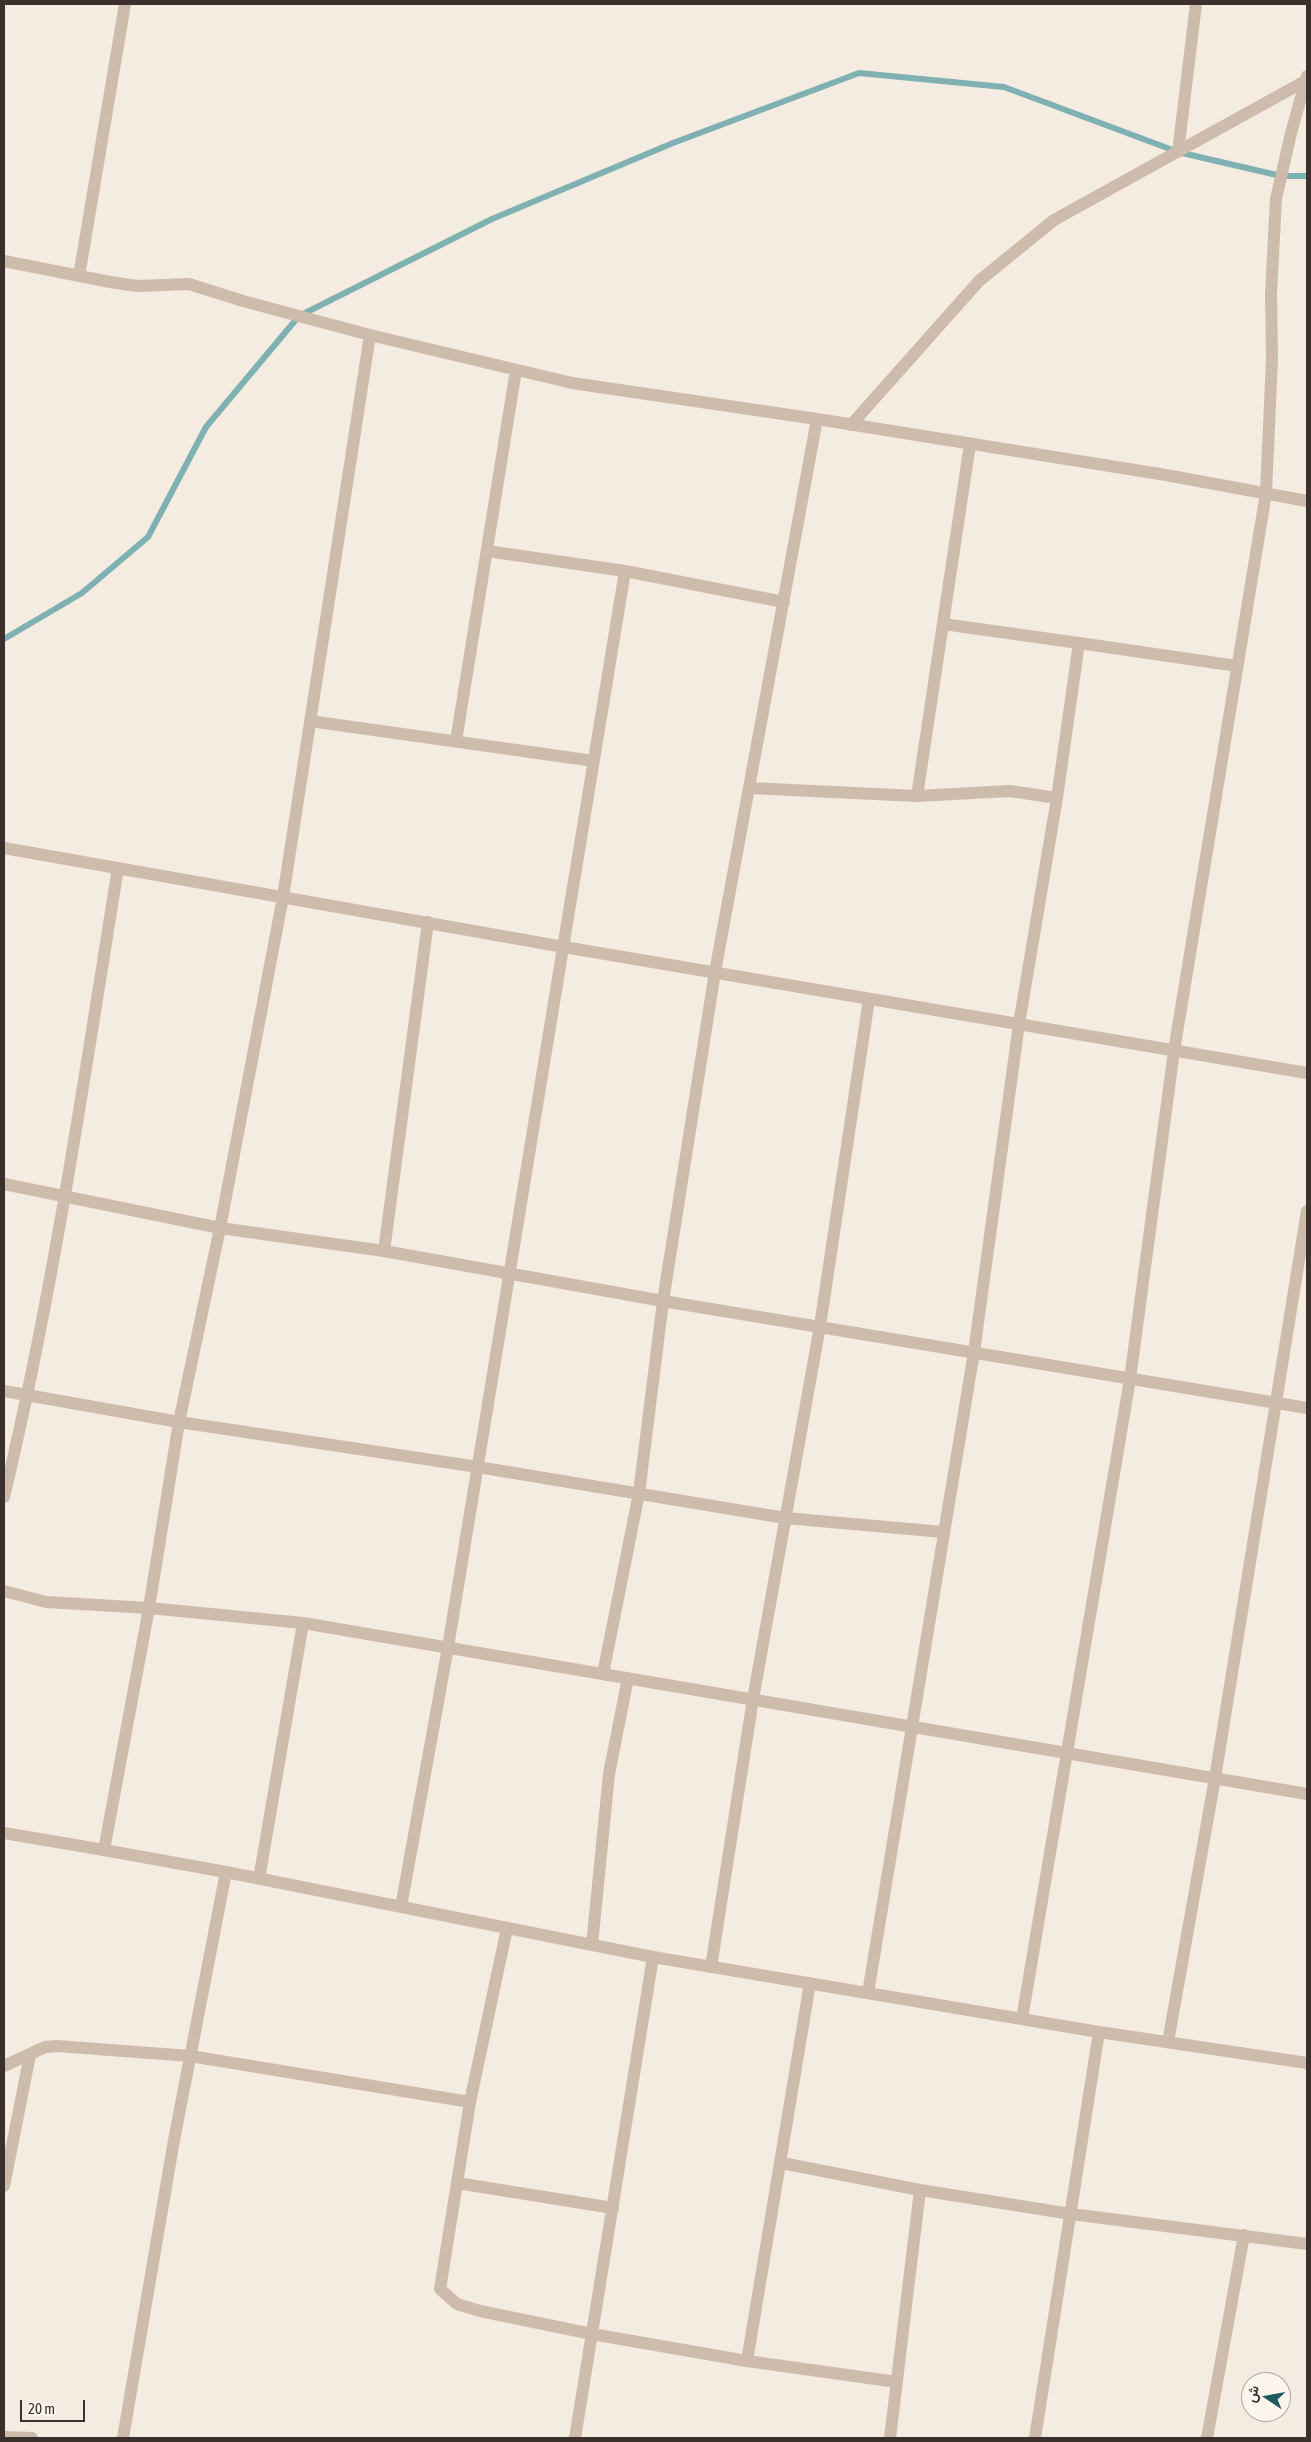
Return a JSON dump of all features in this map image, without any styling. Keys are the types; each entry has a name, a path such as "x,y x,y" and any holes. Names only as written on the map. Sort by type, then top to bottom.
{"street":[{"path":"79,276 125,4"},
{"path":"1178,152 1196,4"},
{"path":"851,425 979,281 1054,220 1307,79"},
{"path":"1022,2019 1130,1379 1174,1051 1266,493 1272,358 1271,294 1276,199 1307,79"},
{"path":"4,261 137,286 189,284 370,336 572,384 817,419 1166,474 1307,501"},
{"path":"104,1850 149,1608 179,1422 220,1228 283,897 370,336"},
{"path":"456,741 516,370"},
{"path":"603,1674 639,1493 663,1301 715,972 817,419"},
{"path":"917,796 970,444"},
{"path":"487,552 625,572 784,602"},
{"path":"400,1907 448,1647 625,572"},
{"path":"943,624 1238,666"},
{"path":"868,1993 974,1352 1019,1024 1079,643"},
{"path":"310,721 594,761"},
{"path":"749,788 917,796 1010,790 1056,798"},
{"path":"4,848 1307,1074"},
{"path":"4,1497 28,1396 65,1197 118,868"},
{"path":"384,1251 428,922"},
{"path":"711,1967 753,1699 820,1326 869,999"},
{"path":"4,1184 220,1228 384,1251 663,1301 1307,1408"},
{"path":"1168,2042 1215,1778 1307,1211"},
{"path":"4,1391 179,1422 478,1467 785,1518 943,1532"},
{"path":"4,1591 46,1602 149,1608 303,1623 1307,1794"},
{"path":"259,1878 303,1623"},
{"path":"592,1945 609,1774 628,1678"},
{"path":"4,1833 259,1878 652,1957 1099,2032 1307,2063"},
{"path":"124,2438 190,2056 226,1872"},
{"path":"507,1928 470,2102 440,2289 457,2304 480,2311 592,2334 747,2361 897,2382"},
{"path":"574,2438 652,1957"},
{"path":"747,2361 782,2163 810,1983"},
{"path":"1035,2438 1099,2032"},
{"path":"4,2066 45,2048 57,2046 190,2056 470,2102"},
{"path":"4,2186 30,2055"},
{"path":"782,2163 920,2190 1071,2214 1307,2244"},
{"path":"457,2183 612,2208"},
{"path":"890,2438 920,2190"},
{"path":"1207,2438 1244,2235"},
{"path":"4,2437 32,2438"}],"waterway":[{"path":"4,639 82,593 148,537 206,427 299,316 492,219 673,143 859,73 1004,87 1178,152 1281,176 1307,176"}]}
